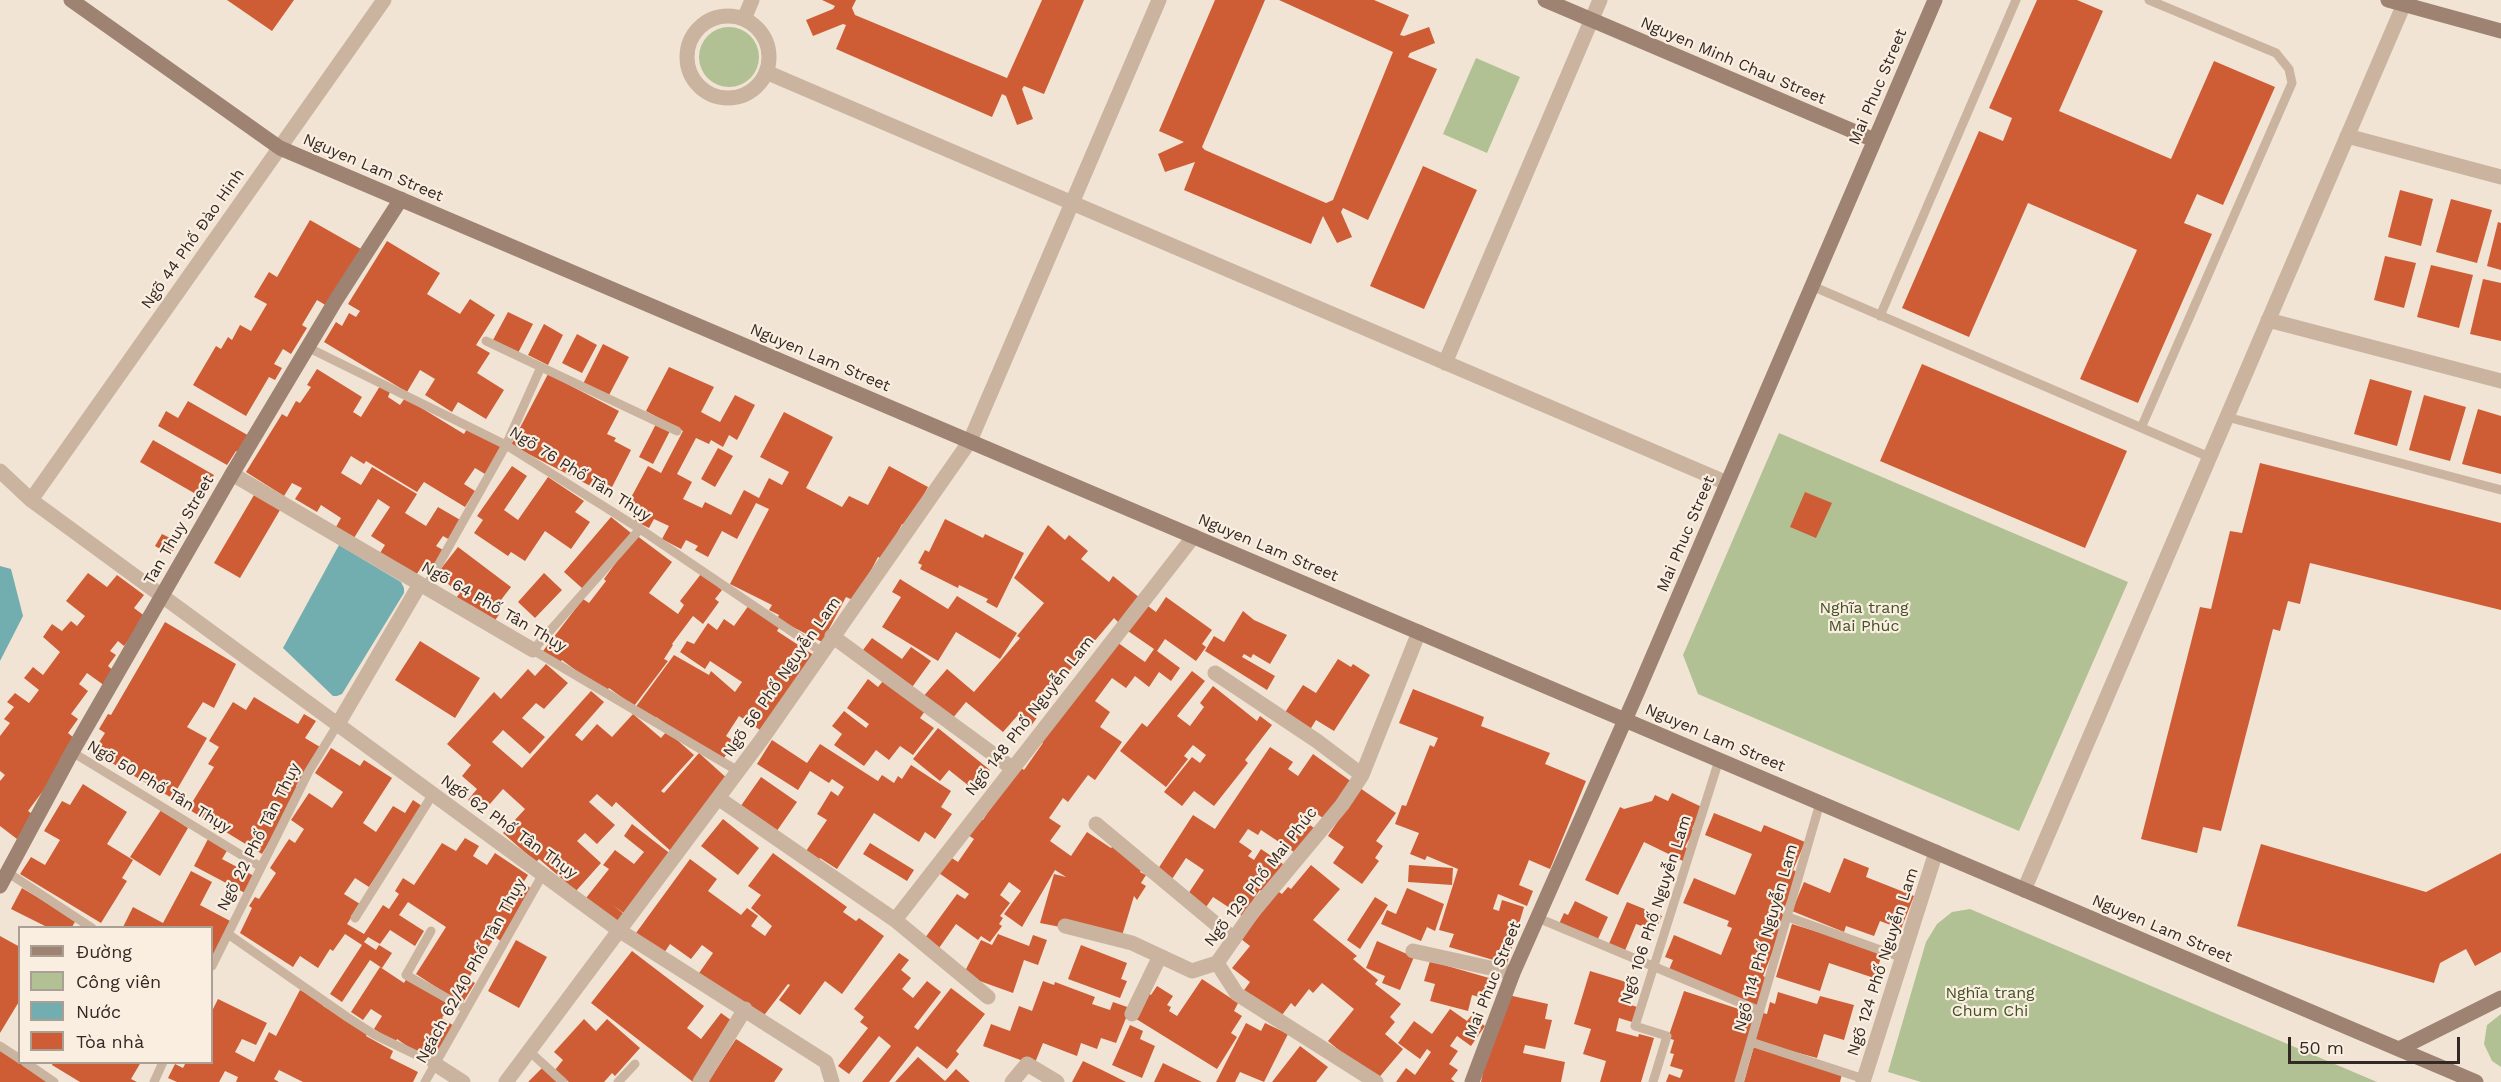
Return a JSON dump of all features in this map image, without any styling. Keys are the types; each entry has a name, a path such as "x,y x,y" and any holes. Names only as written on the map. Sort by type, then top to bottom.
{"street":[{"name":"Nguyen Lam Street","path":"71,0 280,148 2476,1082"},
{"name":"Ngõ 44 Phố Đào Hinh","path":"31,500 384,0"},
{"path":"744,19 752,0"},
{"name":"Ngõ 56 Phố Nguyễn Lam","path":"620,930 738,771 970,441 1159,0"},
{"name":"Nguyen Minh Chau Street","path":"1545,0 1875,140"},
{"path":"1445,363 1600,0"},
{"name":"Mai Phuc Street","path":"1472,1082 1513,973 1625,720 1935,0"},
{"path":"2388,0 2501,31"},
{"path":"2024,890 2403,4"},
{"path":"723,17 744,19 759,30 766,41 769,61 766,72 753,89 728,98 709,93 698,84 691,73 687,60 689,46 699,29 710,21 723,17"},
{"path":"766,72 1727,483"},
{"path":"2347,136 2501,177"},
{"name":"Tan Thuy Street","path":"4,879 72,752 232,474 307,347 401,199"},
{"path":"2268,320 2501,381"},
{"name":"Ngõ 62 Phố Tân Thụy","path":"0,471 31,500 620,930 826,1062 832,1082"},
{"name":"Ngõ 64 Phố Tân Thụy","path":"232,474 533,650"},
{"name":"Ngõ 148 Phố Nguyễn Lam","path":"895,920 1194,536"},
{"path":"338,724 423,586"},
{"name":"Ngõ 129 Phố Mai Phúc","path":"1376,1082 1237,994 1217,963 1252,913 1342,805 1362,775 1419,632"},
{"path":"832,636 1012,768"},
{"path":"1215,673 1317,741 1362,775"},
{"path":"718,798 895,920 988,996"},
{"path":"1096,824 1234,939"},
{"name":"Ngõ 124 Phố Nguyễn Lam","path":"1864,1081 1936,852"},
{"path":"1065,926 1132,943 1192,970 1217,963"},
{"path":"506,1082 620,930"},
{"path":"1413,951 1513,973"},
{"path":"1132,1014 1160,956"},
{"path":"2399,1049 2501,998"},
{"path":"699,1082 745,1010"},
{"path":"435,1064 463,1082"},
{"path":"1012,1082 1027,1064 1057,1082"}],"lane":[{"path":"1880,316 2016,0"},
{"path":"2142,428 2292,83 2286,63 2276,53 2165,3 2149,0"},
{"path":"1812,286 2209,457"},
{"path":"486,341 677,431"},
{"name":"Ngõ 76 Phố Tân Thụy","path":"307,347 506,445 640,529 822,652"},
{"path":"423,586 506,445 542,367"},
{"path":"2227,417 2501,490"},
{"path":"533,650 640,529"},
{"name":"Ngõ 64 Phố Tân Thụy","path":"533,650 738,771"},
{"name":"Ngõ 22 Phố Tân Thụy","path":"213,964 309,771 338,724"},
{"name":"Ngõ 50 Phố Tân Thụy","path":"72,752 261,867"},
{"name":"Ngõ 106 Phố Nguyễn Lam","path":"1653,1082 1667,1036 1635,1026 1719,760"},
{"path":"355,918 433,794"},
{"name":"Ngõ 114 Phố Nguyễn Lam","path":"1739,1082 1820,803"},
{"name":"Ngách 62/40 Phố Tân Thụy","path":"425,1082 543,874"},
{"path":"4,879 90,926"},
{"path":"1788,917 1903,958"},
{"path":"1538,918 1760,1011"},
{"path":"431,931 406,975 466,1009"},
{"path":"228,934 375,1035 435,1064"},
{"path":"1751,1042 1864,1081"},
{"path":"0,1046 18,1058"},
{"path":"529,1052 563,1082"},
{"path":"28,1064 54,1082"},
{"path":"154,1082 162,1064"},
{"path":"618,1082 635,1064"}],"green space":[{"path":"723,27 735,27 751,35 757,45 759,57 757,69 751,79 735,87 723,87 707,79 699,63 699,51 707,35"},
{"path":"1476,58 1520,77 1487,153 1443,134"},
{"name":"Nghĩa trang Mai Phúc","path":"1779,433 2128,582 2019,831 1698,694 1683,655"},
{"name":"Nghĩa trang Chum Chi","path":"1970,909 2377,1082 1921,1082 1888,1072 1926,942 1937,924 1952,912"},
{"path":"2501,1014 2501,1067 2492,1061 2484,1044 2487,1025"}],"water":[{"path":"339,545 401,582 404,593 342,694 333,696 283,648"},
{"path":"0,566 11,569 23,616 0,661"}],"building":[{"path":"227,0 294,0 272,31"},
{"path":"822,0 856,0 852,8 855,15 1007,78 1042,0 1084,0 1044,94 1024,86 1022,89 1033,119 1017,125 1006,96 1002,94 992,117 836,49 846,25 843,24 813,36 806,20 833,9 835,6"},
{"path":"1215,0 1265,0 1202,147 1326,203 1333,200 1393,52 1279,0 1374,0 1409,15 1400,35 1404,36 1429,27 1435,43 1410,53 1408,57 1437,69 1368,220 1343,208 1341,212 1352,237 1337,243 1323,216 1311,244 1184,190 1195,162 1165,172 1158,154 1184,142 1159,131"},
{"path":"2037,0 2077,0 2103,11 2059,111 2171,159 2214,61 2275,87 2223,205 2197,194 2184,223 2212,234 2138,403 2080,379 2137,250 2028,203 1969,337 1902,308 1979,131 2003,141 2012,118 1989,108"},
{"path":"1423,166 1477,190 1424,309 1370,286"},
{"path":"2400,190 2433,199 2421,246 2388,237"},
{"path":"2451,199 2492,210 2477,263 2436,252"},
{"path":"310,220 361,249 327,306 317,300 302,325 307,328 291,354 283,349 274,364 282,368 275,380 269,377 246,416 193,385 216,346 221,349 228,337 232,340 240,325 251,331 267,304 254,297 269,272 277,277"},
{"path":"2498,222 2501,223 2501,270 2487,266"},
{"path":"387,241 440,273 427,294 460,314 470,299 495,315 476,345 490,353 477,373 504,390 486,419 458,402 452,412 425,395 435,379 420,370 407,392 324,342 336,322 342,326 349,313 356,317 360,311 348,304"},
{"path":"2385,256 2416,263 2404,308 2374,300"},
{"path":"2431,265 2473,275 2459,328 2417,317"},
{"path":"2483,279 2501,283 2501,341 2470,334"},
{"path":"508,312 533,324 518,353 493,340"},
{"path":"544,324 563,335 548,365 528,355"},
{"path":"577,334 597,345 582,373 562,363"},
{"path":"603,344 629,357 608,397 583,384"},
{"path":"1922,364 2127,451 2085,548 1880,461"},
{"path":"669,367 714,387 701,412 720,422 735,395 755,405 737,440 729,435 723,447 711,440 709,444 696,438 677,474 692,482 683,499 702,508 705,502 731,515 744,490 759,498 769,478 782,485 789,472 760,457 784,412 833,437 806,488 842,507 849,496 868,505 889,466 928,487 907,526 902,524 883,559 878,557 855,601 846,597 822,642 777,619 779,615 769,610 772,605 730,584 769,509 756,503 737,539 722,531 708,557 695,550 698,546 686,540 681,549 662,539 669,526 654,519 649,528 635,521 640,512 627,505 648,466 661,473 683,431 646,411"},
{"path":"317,369 362,397 353,412 361,417 380,386 390,392 388,397 400,405 405,398 464,434 468,427 502,447 485,474 475,468 464,484 475,491 465,507 424,482 417,492 366,461 364,464 351,456 341,473 361,485 372,467 417,494 405,513 426,526 438,507 462,521 450,540 443,536 436,546 443,550 431,570 423,565 416,575 380,553 385,545 371,536 390,507 378,499 354,538 336,527 341,518 321,505 317,512 295,499 302,488 292,483 284,496 246,472 282,414 287,417 296,401 300,403 311,387 307,385"},
{"path":"548,374 619,411 607,434 616,438 614,441 631,450 608,495 511,445"},
{"path":"2370,379 2412,391 2397,446 2354,434"},
{"path":"2424,395 2466,407 2450,461 2409,450"},
{"path":"188,401 251,437 241,453 236,451 227,465 158,426 166,411 178,418"},
{"path":"2478,409 2501,416 2501,474 2462,464"},
{"path":"656,424 670,431 653,464 639,457"},
{"path":"153,440 214,475 201,497 140,462"},
{"path":"718,448 733,456 715,487 701,479"},
{"path":"2260,463 2501,523 2501,610 2310,563 2300,604 2288,601 2280,631 2273,629 2221,831 2203,827 2197,853 2141,839 2200,607 2211,609 2230,531 2242,533"},
{"path":"512,466 527,476 504,510 518,520 548,477 584,501 575,512 590,522 571,549 545,531 525,561 511,552 508,556 474,533 483,520 477,516"},
{"path":"1805,492 1832,503 1816,538 1790,527"},
{"path":"254,495 280,510 240,578 214,563"},
{"path":"611,517 631,533 583,589 564,572"},
{"path":"945,519 983,538 985,534 1024,553 997,608 986,602 988,599 959,585 958,588 920,569 922,565 918,563 925,550 929,552"},
{"path":"1048,525 1065,540 1069,535 1088,551 1081,559 1109,582 1113,576 1140,598 1119,623 1114,618 1045,700 1041,697 1031,710 1038,716 1031,726 1018,715 1003,732 966,702 952,719 922,698 947,669 974,692 1020,638 1017,636 1044,603 1014,578"},
{"path":"162,534 178,542 171,555 155,546"},
{"path":"636,535 672,562 649,593 678,614 684,605 680,601 701,574 722,590 715,599 719,602 703,624 693,616 672,644 664,659 668,661 634,706 609,688 605,692 562,660 559,663 543,651 583,599 589,603"},
{"path":"458,547 511,587 494,609 500,613 494,622 471,605 468,609 455,599 460,593 436,575"},
{"path":"88,573 107,587 117,575 144,595 134,608 146,617 124,646 118,641 110,651 116,655 108,666 115,672 105,686 87,673 79,684 88,691 71,714 78,719 68,733 74,738 63,764 28,811 35,816 17,839 0,826 0,781 5,775 0,771 0,736 10,723 4,719 14,707 7,702 15,693 29,703 39,690 24,678 33,667 43,675 60,652 43,637 52,624 62,631 71,621 77,626 85,616 66,601"},
{"path":"544,573 562,590 535,618 518,602"},
{"path":"900,579 948,609 957,596 1017,633 1000,659 956,632 938,661 882,627 901,597 892,592"},
{"path":"1166,597 1212,630 1202,644 1206,647 1196,661 1165,639 1157,651 1180,668 1171,681 1159,672 1149,687 1135,676 1126,688 1112,678 1095,701 1110,712 1100,727 1122,742 1095,780 1088,775 1068,802 1063,798 1049,818 1061,826 1050,841 1071,856 1087,832 1111,848 1114,845 1142,869 1140,872 1146,875 1141,883 1146,886 1137,900 1134,896 1121,939 1040,923 1054,874 1066,877 1055,870 1022,927 1004,914 1021,891 1009,882 1000,895 1010,903 1000,916 1003,918 999,924 1002,926 990,942 981,936 978,940 956,924 939,948 925,938 957,894 965,899 969,894 936,871 947,855 958,862 974,839 965,833 977,816 983,820 1017,765 1024,770 1043,743 1037,739 1114,640 1145,662 1154,649 1125,629 1144,603 1156,612"},
{"path":"749,605 780,626 777,631 815,656 763,732 739,716 726,736 735,742 722,761 656,717 654,721 635,708 674,655 709,675 711,671 735,692 742,682 710,661 705,669 680,652 687,641 694,644 708,623 717,630 724,619 734,626"},
{"path":"1243,611 1254,620 1287,635 1270,664 1253,654 1251,658 1244,654 1242,657 1275,676 1267,690 1205,651 1214,636 1224,642"},
{"path":"165,622 236,664 214,708 203,702 187,727 207,738 172,798 93,752 105,733 99,729 108,714 111,715"},
{"path":"872,638 902,659 911,647 931,661 910,690 860,654"},
{"path":"420,641 480,678 455,718 395,680"},
{"path":"1338,659 1351,667 1353,664 1370,675 1334,731 1316,720 1308,733 1282,717 1303,685 1316,693"},
{"path":"546,664 568,683 544,709 536,703 522,718 545,737 530,754 503,730 492,742 522,768 591,691 604,702 575,735 582,741 597,724 612,737 633,714 661,738 667,731 694,755 661,791 664,793 699,753 730,781 673,853 616,802 612,807 597,794 589,802 615,825 597,844 585,833 577,841 601,863 576,891 539,859 536,862 503,833 525,809 503,789 482,813 468,800 477,789 462,776 471,765 447,744 494,692 501,699 528,669 535,676"},
{"path":"1192,671 1205,681 1177,716 1190,726 1204,707 1200,703 1213,686 1257,721 1260,716 1272,725 1245,760 1248,763 1214,806 1194,791 1182,806 1164,792 1192,757 1200,763 1206,755 1193,745 1184,756 1188,759 1166,787 1120,751 1142,723 1147,727"},
{"path":"868,679 878,687 883,681 925,711 920,718 934,728 913,755 900,746 889,760 876,750 864,766 834,745 842,734 832,726 844,711 866,728 869,724 847,708"},
{"path":"1413,689 1484,717 1481,726 1550,753 1545,764 1586,781 1550,869 1529,860 1519,885 1533,891 1527,906 1498,894 1493,909 1499,911 1502,900 1524,907 1507,964 1449,947 1454,934 1439,930 1458,869 1427,856 1425,860 1410,854 1419,833 1395,824 1402,805 1406,806 1430,745 1434,747 1438,738 1399,723"},
{"path":"254,697 298,724 304,714 316,721 305,738 320,747 296,786 299,788 287,812 262,854 188,809 214,767 208,764 219,747 209,741 233,702 246,710"},
{"path":"938,728 990,770 974,790 949,770 940,781 913,759"},
{"path":"772,740 807,763 820,744 878,781 882,775 894,783 898,776 902,779 911,765 951,791 941,807 952,814 935,839 925,832 919,842 874,813 837,869 820,858 817,863 804,854 827,820 817,814 831,791 838,796 844,787 832,779 829,783 810,771 798,790 757,764"},
{"path":"1270,747 1293,762 1288,769 1298,776 1313,754 1352,782 1326,820 1317,814 1310,825 1314,828 1297,854 1261,830 1258,835 1248,829 1239,842 1252,851 1248,856 1254,860 1261,849 1283,864 1264,893 1260,890 1242,916 1213,897 1204,910 1186,897 1204,870 1186,858 1170,882 1156,872 1193,815 1215,829"},
{"path":"331,748 360,766 364,760 392,778 363,823 376,832 393,806 405,813 413,800 422,806 369,887 355,878 344,894 360,904 347,924 364,934 383,905 389,909 399,894 395,891 403,878 414,885 442,843 456,851 465,838 479,846 473,856 487,865 495,853 528,875 523,883 532,889 515,915 518,917 502,942 495,937 468,979 475,983 462,1004 416,974 446,927 408,902 399,915 424,931 415,946 390,930 380,944 368,937 364,942 376,950 379,945 392,953 382,968 370,960 342,1002 330,994 362,945 345,934 333,951 330,949 318,968 300,956 293,967 240,933 252,908 249,906 255,897 259,899 276,873 270,868 289,839 295,843 304,829 291,820 309,793 332,808 343,792 315,773"},
{"path":"761,777 797,802 774,835 738,810"},
{"path":"83,784 127,812 107,844 133,860 122,878 127,881 101,923 20,874 31,857 45,865 60,840 44,831 62,801 70,805"},
{"path":"1360,788 1396,813 1376,841 1383,846 1375,858 1379,861 1362,884 1333,863 1344,847 1328,836"},
{"path":"1672,793 1702,807 1685,847 1688,849 1683,861 1644,842 1618,895 1585,880 1620,807 1624,809 1652,801 1655,795 1668,801"},
{"path":"161,810 188,828 160,876 130,857"},
{"path":"1714,813 1761,832 1764,825 1805,842 1793,870 1799,873 1782,914 1787,916 1763,976 1769,979 1757,1008 1668,972 1673,960 1665,957 1674,935 1721,955 1732,928 1727,926 1729,921 1683,903 1694,878 1735,895 1752,854 1705,835"},
{"path":"723,819 759,848 738,875 701,846"},
{"path":"632,824 672,855 626,915 613,905 625,915 618,924 586,898 609,869 603,865 615,850 634,864 644,852 624,836"},
{"path":"208,839 228,849 222,859 254,876 245,893 194,866"},
{"path":"870,843 914,870 907,881 863,854"},
{"path":"2261,844 2426,892 2501,853 2501,952 2475,966 2466,949 2440,963 2434,983 2237,926"},
{"path":"773,853 847,907 843,912 856,921 859,918 884,936 842,994 825,981 800,1015 779,1000 790,985 788,984 762,1018 697,976 713,953 702,945 691,959 670,944 664,953 636,933 690,859 717,879 708,891 741,915 747,908 758,916 751,926 765,936 772,926 751,908 761,895 748,886"},
{"path":"1844,858 1869,868 1866,877 1914,896 1901,929 1880,921 1874,936 1846,926 1844,932 1792,911 1804,882 1830,893"},
{"path":"1311,865 1340,889 1313,920 1357,956 1353,959 1378,980 1375,984 1401,1004 1390,1017 1395,1022 1385,1034 1403,1049 1376,1081 1328,1041 1354,1009 1322,983 1313,993 1309,989 1295,1007 1291,1003 1279,1019 1242,993 1250,982 1232,968 1250,946 1241,939 1259,916 1256,914 1276,890 1282,894 1288,887 1291,889"},
{"path":"1409,865 1453,868 1452,885 1408,882"},
{"path":"191,871 212,882 200,905 232,922 213,958 213,926 124,926 133,907 163,923"},
{"path":"22,888 76,920 73,926 45,926 11,909"},
{"path":"1407,888 1444,904 1435,931 1427,927 1421,941 1381,924 1387,910 1396,914"},
{"path":"1375,897 1388,905 1360,949 1347,940"},
{"path":"1575,901 1608,917 1597,941 1559,924 1564,913 1568,915"},
{"path":"1627,902 1662,916 1655,931 1636,924 1624,953 1608,946"},
{"path":"1792,924 1883,952 1874,978 1829,963 1820,991 1776,977"},
{"path":"998,934 1029,946 1033,935 1047,940 1038,965 1024,960 1013,993 963,975 981,940 992,945"},
{"path":"0,936 18,946 18,1003 0,1033"},
{"path":"516,940 547,957 519,1008 488,991"},
{"path":"1377,941 1414,957 1400,990 1382,983 1385,976 1366,968"},
{"path":"1081,945 1127,963 1121,979 1127,981 1120,998 1068,979"},
{"path":"632,951 704,1006 687,1028 701,1039 721,1013 735,1023 693,1082 591,1003"},
{"path":"899,953 909,960 901,970 911,978 902,989 913,998 927,981 941,992 914,1027 918,1030 951,988 985,1014 956,1051 959,1054 947,1069 917,1046 889,1082 862,1082 891,1046 879,1036 849,1074 838,1066 868,1028 860,1022 864,1017 854,1009"},
{"path":"1430,961 1496,980 1491,1000 1472,995 1468,1011 1430,1001 1435,984 1424,981"},
{"path":"380,967 404,983 407,978 450,1005 442,1018 454,1026 433,1058 419,1050 417,1053 397,1039 395,1042 374,1029 382,1016 371,1009 363,1020 351,1012"},
{"path":"1590,971 1626,982 1620,1001 1637,1007 1632,1022 1619,1018 1616,1031 1638,1037 1639,1034 1654,1038 1641,1082 1600,1082 1606,1061 1583,1054 1591,1029 1574,1024"},
{"path":"1202,979 1238,1003 1234,1011 1242,1016 1231,1033 1237,1037 1217,1069 1133,1017 1145,991 1151,995 1157,986 1173,996 1167,1005 1171,1007 1169,1011 1177,1016"},
{"path":"1043,981 1054,985 1055,982 1095,997 1092,1004 1110,1010 1113,1002 1130,1008 1116,1043 1101,1038 1097,1049 1081,1043 1077,1056 1043,1043 1034,1065 983,1046 991,1024 1010,1031 1019,1006 1032,1011"},
{"path":"300,990 325,1002 323,1006 368,1031 366,1036 393,1051 390,1058 418,1072 413,1082 303,1082 279,1070 274,1079 279,1082 236,1082 238,1077 225,1071 219,1082 177,1082 168,1078 175,1064 183,1068 185,1064 213,1064 213,1009 218,999 267,1023 256,1045 242,1039 235,1052 254,1062 269,1032 276,1036"},
{"path":"1684,991 1757,1015 1735,1082 1666,1082 1669,1074 1680,1078 1683,1070 1670,1066 1674,1054 1670,1053 1674,1040 1668,1038"},
{"path":"1778,992 1817,1004 1820,996 1854,1005 1844,1040 1824,1034 1817,1058 1755,1041 1763,1013 1767,1014 1770,1002 1775,1004"},
{"path":"1508,995 1548,1004 1545,1019 1552,1020 1545,1049 1525,1045 1523,1053 1565,1062 1561,1082 1481,1082 1489,1045"},
{"path":"1450,1009 1467,1021 1471,1016 1485,1026 1471,1046 1457,1036 1450,1046 1458,1051 1449,1064 1458,1070 1451,1079 1455,1082 1396,1082 1406,1068 1415,1075 1431,1052 1427,1049 1420,1059 1398,1043 1414,1021 1432,1034"},
{"path":"584,1019 596,1031 607,1019 640,1048 615,1076 612,1073 604,1082 569,1082 555,1070 563,1060 554,1052"},
{"path":"1246,1023 1261,1031 1265,1023 1288,1034 1264,1082 1240,1072 1235,1082 1216,1082"},
{"path":"1130,1025 1143,1031 1140,1039 1155,1046 1142,1078 1112,1065"},
{"path":"736,1039 783,1069 774,1082 708,1082"},
{"path":"1300,1046 1328,1067 1316,1082 1272,1082"},
{"path":"1754,1046 1842,1074 1840,1082 1744,1082"},
{"path":"0,1048 18,1059 18,1064 25,1064 52,1082 0,1082"},
{"path":"918,1057 945,1081 956,1069 970,1082 895,1082"},
{"path":"1083,1061 1102,1070 1126,1082 1072,1082"},
{"path":"1163,1063 1202,1082 1154,1082"},
{"path":"140,1064 131,1079 137,1082 80,1082 52,1065"},
{"path":"543,1067 558,1082 528,1082"}]}
